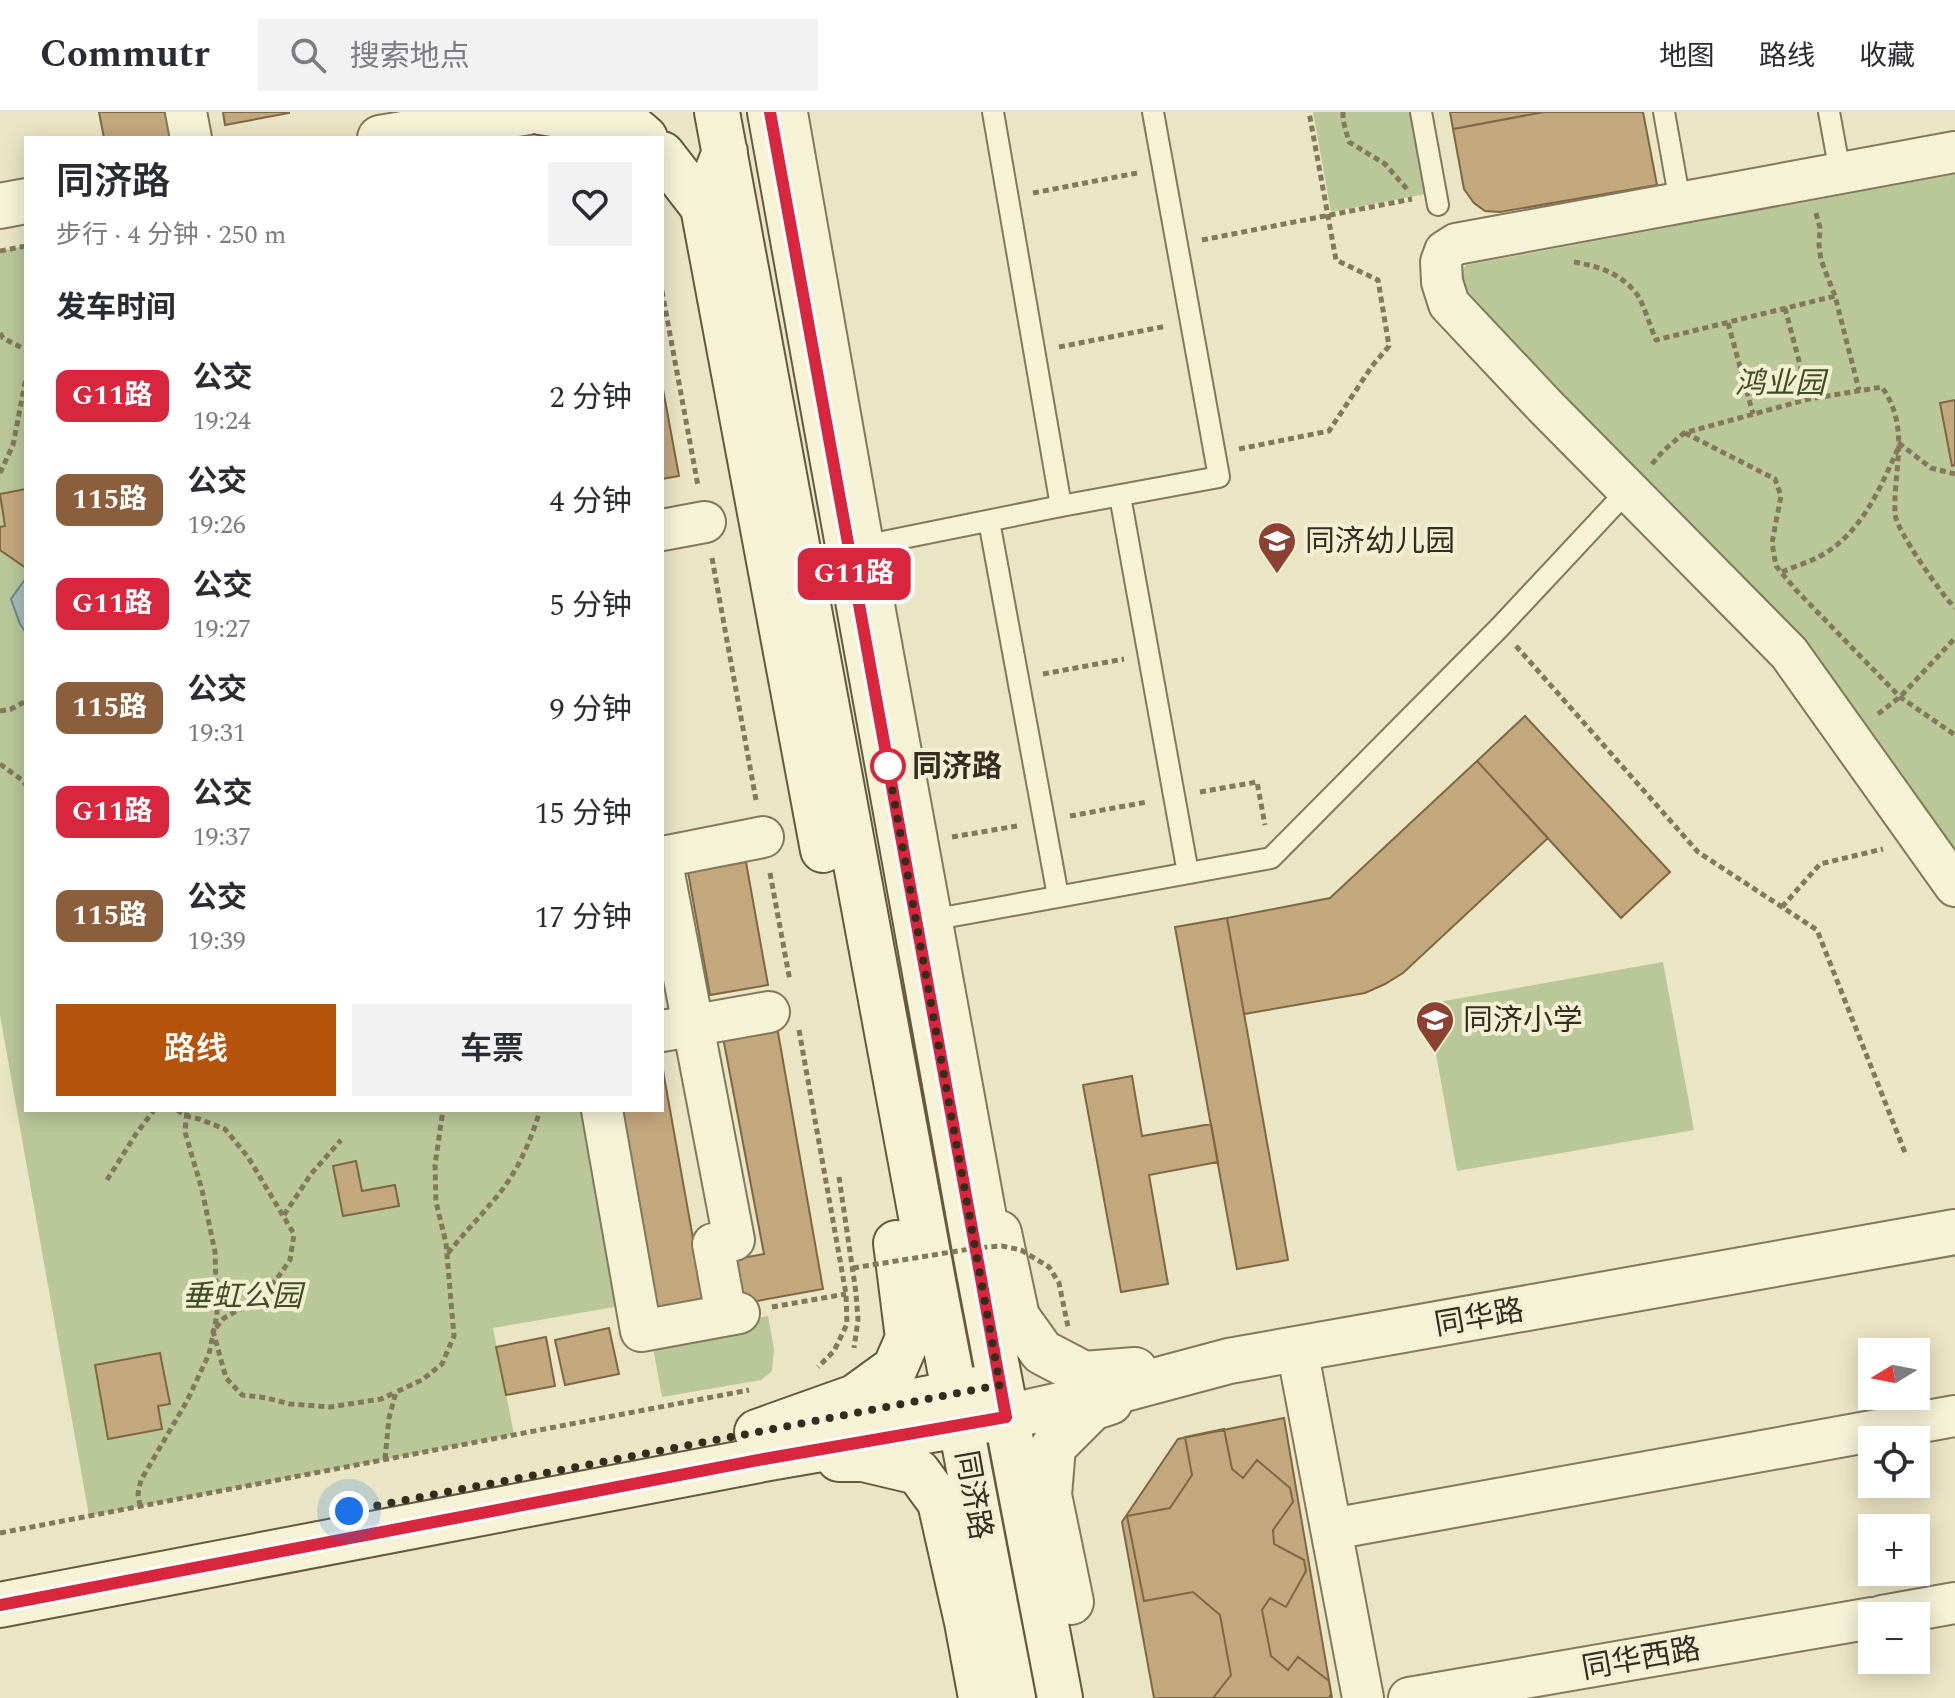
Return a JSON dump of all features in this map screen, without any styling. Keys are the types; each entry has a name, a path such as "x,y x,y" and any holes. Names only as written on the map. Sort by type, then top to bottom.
{"main road":[{"path":"391,136 528,112"},
{"path":"540,112 631,126 643,136"},
{"name":"同济路","path":"781,123 993,1248 1003,1401 1060,1698"},
{"path":"0,1605 761,1446 855,1397 895,1368 908,1338 896,1243 703,207 721,132"},
{"name":"同济路","path":"721,132 1013,1698"},
{"path":"664,157 703,207"},
{"path":"0,206 24,201"},
{"name":"同华路","path":"761,1446 1955,1232"},
{"path":"896,1243 933,1281"},
{"path":"993,1248 1017,1317 1042,1352 1086,1387"},
{"path":"1089,1698 1049,1495 1053,1447 1092,1408 1229,1361"},
{"path":"0,1578 687,1447 761,1446 863,1459 918,1472 940,1502 981,1698"},
{"path":"1030,1539 1071,1602"},
{"path":"967,1622 984,1547"}],"street":[{"path":"186,112 191,136"},
{"path":"1955,152 1456,244 1445,251 1441,262 1442,282 1449,304 1545,406 1789,653 1955,886"},
{"path":"664,530 705,522"},
{"path":"664,860 763,837"},
{"path":"602,1112 641,1331 732,1314 713,1244 734,1240 678,1028 664,881"},
{"path":"678,1028 769,1012"},
{"path":"1297,1349 1363,1698"},
{"path":"1332,1529 1955,1416"},
{"path":"1930,1607 1955,1603"},
{"name":"同华西路","path":"1409,1698 1858,1620"}],"lane":[{"path":"993,112 1061,506"},
{"path":"873,544 1219,477 1153,112"},
{"path":"1421,112 1438,205"},
{"path":"1664,112 1680,202"},
{"path":"1829,112 1837,156"},
{"path":"781,123 809,176"},
{"path":"781,123 809,176 942,918 993,1248"},
{"path":"942,918 1271,858 1500,627 1628,490"},
{"path":"1120,496 1188,873"},
{"path":"989,521 1058,896"}],"path":[{"path":"1214,453 1329,431 1389,346 1378,280 1336,260 1309,112"},
{"path":"1177,245 1416,199 1385,164 1349,142 1343,112"},
{"path":"1009,198 1163,168"},
{"path":"1813,200 1820,228 1821,260 1835,296 1859,390"},
{"path":"0,251 24,246"},
{"path":"1565,260 1615,274 1637,294 1656,340 1835,296"},
{"path":"1785,308 1809,399"},
{"path":"1034,351 1190,322"},
{"path":"1728,323 1753,414"},
{"path":"0,333 3,338 24,349"},
{"path":"1658,456 1684,433 1809,399 1882,387 1889,397 1900,444 1895,518 1943,596 1955,608"},
{"path":"0,473 13,445 24,398"},
{"path":"1684,433 1775,479 1781,496 1772,543 1776,566 1900,697 1955,735"},
{"path":"1900,444 1931,468 1955,474"},
{"path":"1782,572 1822,555 1846,536 1871,505 1900,444"},
{"path":"1500,627 1698,852 1817,930 1906,1155"},
{"path":"1900,697 1955,638"},
{"path":"1019,678 1149,654"},
{"path":"0,711 24,702"},
{"path":"0,764 24,782"},
{"path":"928,842 1257,782 1271,858"},
{"path":"1782,907 1820,864 1923,840"},
{"path":"107,1180 152,1112"},
{"path":"213,1331 226,1378 242,1395 290,1404 330,1407 381,1399 422,1380 442,1364 454,1336 447,1253 436,1202 435,1165 443,1112"},
{"path":"447,1253 500,1194 519,1164 539,1112"},
{"path":"140,1506 138,1494 141,1480 187,1401 209,1354 213,1331 217,1315 215,1252 202,1190 185,1132 187,1113 225,1129 248,1157 294,1234 290,1260 276,1280 251,1303 224,1318 213,1331"},
{"path":"284,1215 311,1174 341,1140"},
{"path":"839,1177 858,1320 853,1353"},
{"path":"853,1268 993,1248 1021,1250 1049,1267 1059,1283 1068,1327"},
{"path":"732,1314 846,1294"},
{"path":"385,1459 389,1418 396,1392"}],"green space":[{"path":"1313,112 1416,112 1431,193 1331,212"},
{"name":"鸿业园","path":"1955,174 1955,864 1462,299 1458,278 1466,265"},
{"name":"垂虹公园","path":"24,246 24,1112 585,1112 620,1306 493,1328 514,1435 89,1516 0,1015 0,251"},
{"path":"1663,962 1694,1130 1457,1171 1427,1004"},
{"path":"768,1316 774,1349 772,1371 761,1380 662,1397 651,1336"}],"water":[{"path":"24,581 24,630 20,624 11,599"}],"building":[{"path":"99,112 174,112 179,136 104,136"},
{"path":"223,112 289,112 289,113 225,125"},
{"path":"1450,112 1544,112 1453,129"},
{"path":"1544,112 1643,112 1657,185 1500,212 1485,211 1474,203 1464,189 1453,129"},
{"path":"664,395 679,476 664,479"},
{"path":"1955,400 1955,465 1952,466 1940,403"},
{"path":"24,489 24,567 0,550 0,527 5,526 0,494"},
{"path":"1525,716 1670,872 1621,918 1477,761"},
{"path":"1477,761 1548,838 1403,973 1385,984 1365,993 1244,1014 1227,918 1330,898"},
{"path":"746,862 768,985 710,995 688,872"},
{"path":"1227,918 1288,1260 1237,1269 1175,927"},
{"path":"776,1021 823,1289 735,1305 726,1261 764,1254 722,1032"},
{"path":"664,1076 706,1311 648,1322 610,1112 664,1112"},
{"path":"1132,1076 1142,1136 1211,1124 1218,1162 1149,1175 1168,1284 1121,1292 1083,1085"},
{"path":"356,1161 362,1191 395,1185 399,1206 343,1216 333,1166"},
{"path":"609,1328 619,1374 565,1385 555,1340"},
{"path":"546,1337 555,1386 506,1395 496,1347"},
{"path":"160,1353 170,1404 158,1406 162,1429 108,1439 95,1365"},
{"path":"1284,1418 1332,1698 1154,1698 1122,1522 1178,1439"},
{"path":"1224,1429 1232,1469 1243,1478 1257,1460 1290,1488 1293,1502 1273,1530 1274,1544 1304,1560 1306,1571 1286,1607 1270,1598 1262,1610 1271,1656 1288,1670 1298,1657 1329,1681 1329,1698 1213,1698 1231,1675 1220,1615 1193,1592 1144,1601 1127,1516 1170,1508 1192,1475 1185,1437"}],"bus line":[{"name":"G11路","path":"0,1605 764,1459 1006,1417 770,112"}],"place":[{"name":"同济幼儿园","path":"1277,575"},
{"name":"同济路","path":"888,766"},
{"name":"同济小学","path":"1435,1054"}],"route":[{"path":"349,1511 1000,1385 888,766"}]}
